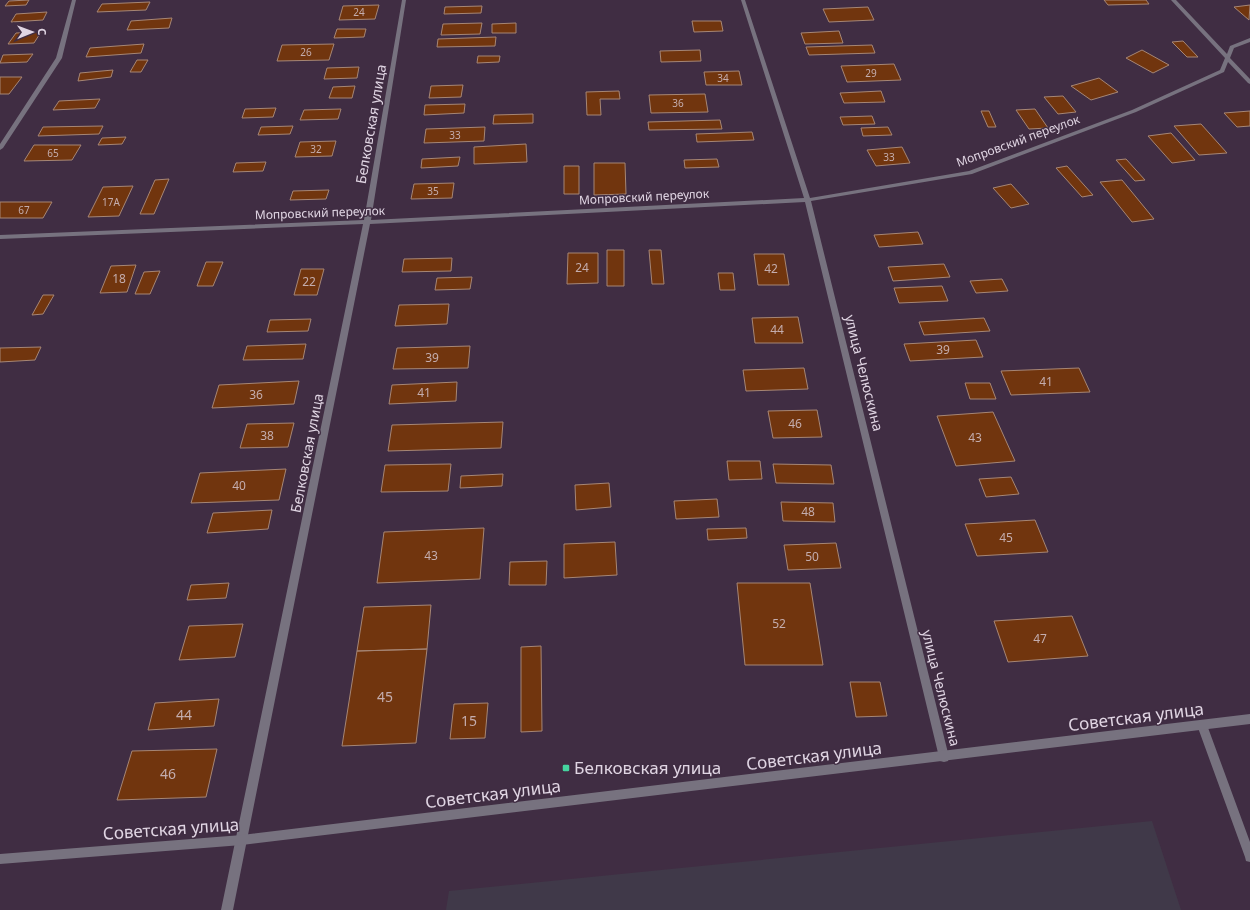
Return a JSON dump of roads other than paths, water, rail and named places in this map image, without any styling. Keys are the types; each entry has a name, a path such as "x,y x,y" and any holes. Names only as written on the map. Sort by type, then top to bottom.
{"street":[{"path":"0,148 59,58 74,0"},
{"name":"Белковская улица","path":"227,910 367,222 404,0"},
{"name":"улица Челюскина","path":"743,0 808,200 944,757"},
{"path":"1173,0 1250,82"},
{"name":"Мопровский переулок","path":"0,237 367,222 808,200 970,173 1141,108 1222,71 1232,47 1250,40"},
{"name":"Советская улица","path":"0,858 242,840 944,757 1250,719"},
{"path":"1202,725 1250,856"}],"place":[{"name":"Белковская улица","path":"566,768"}]}
